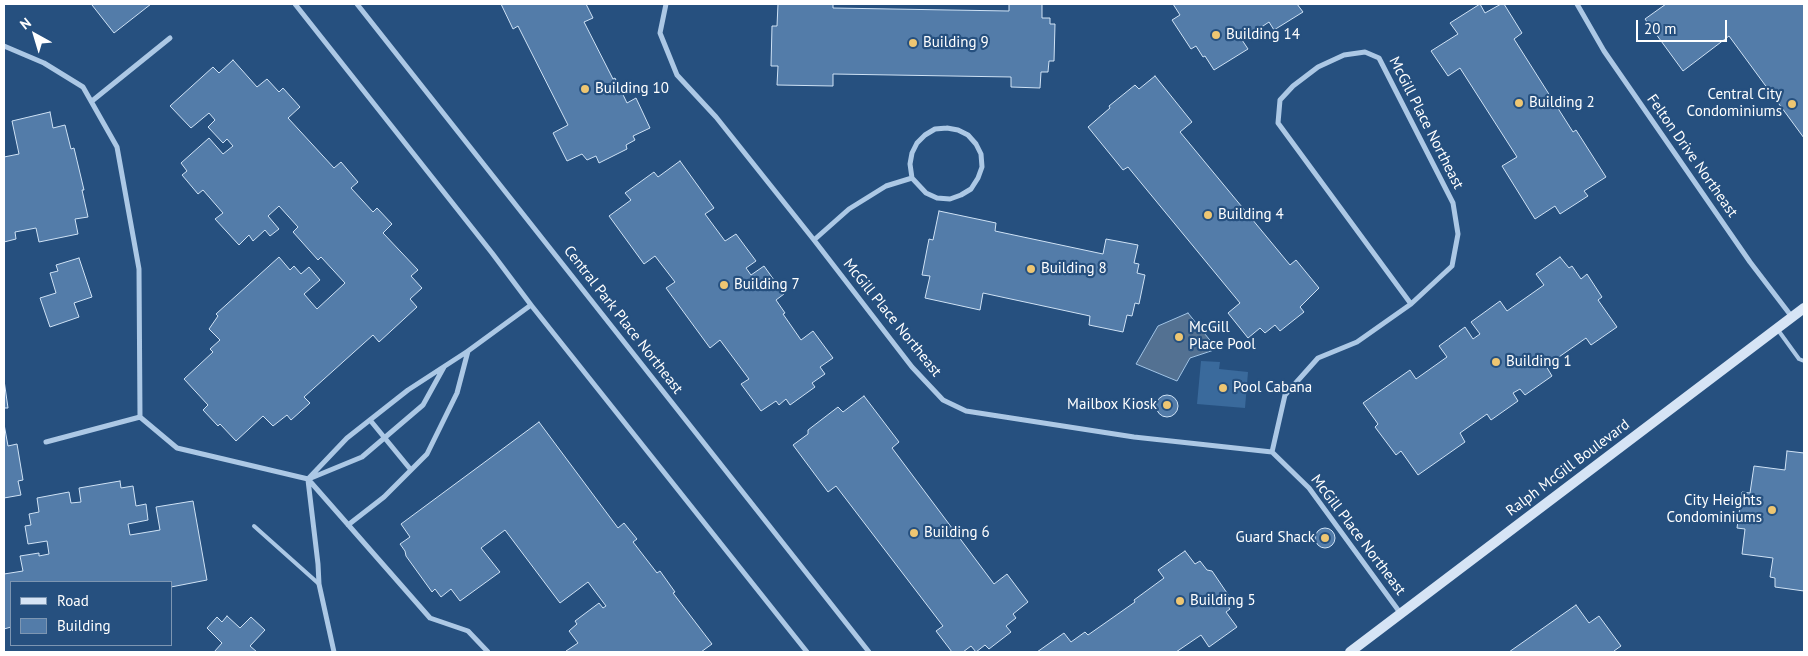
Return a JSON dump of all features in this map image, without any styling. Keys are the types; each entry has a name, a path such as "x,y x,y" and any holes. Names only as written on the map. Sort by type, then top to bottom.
{"main road":[{"name":"Ralph McGill Boulevard","path":"1350,652 1804,308"}],"street":[{"path":"296,4 531,305 807,652"},
{"name":"Central Park Place Northeast","path":"357,4 869,652"},
{"name":"McGill Place Northeast","path":"666,4 660,33 677,75 716,118 814,240 912,367 943,400 966,411 1134,437 1272,452 1309,488 1401,614"},
{"name":"Felton Drive Northeast","path":"1577,4 1604,51 1750,262 1792,317"},
{"path":"92,101 170,38"},
{"path":"4,46 44,63 83,87 117,148 139,269 140,417 177,448 308,479 362,457 423,405 444,367"},
{"name":"McGill Place Northeast","path":"1272,452 1285,395 1318,358 1357,342 1411,304 1452,266 1458,234 1452,203 1379,58 1365,52 1344,55 1318,67 1293,86 1280,100 1278,123 1411,304"},
{"path":"935,129 952,129 968,135 976,144 982,166 978,178 971,189 961,196 950,199 938,198 926,193 912,178 910,164 912,152 917,143 935,129"},
{"path":"814,240 849,209 886,186 912,178"},
{"path":"334,652 319,584 308,479 346,438 408,390 468,351 531,305"},
{"path":"348,525 384,497 427,454 457,393 468,351"},
{"path":"46,442 140,417"},
{"path":"370,420 411,470"},
{"path":"308,479 430,618 468,631 488,652"}],"lane":[{"path":"1777,328 1800,360 1804,361"},
{"path":"254,526 319,584"}],"shaded area":[{"name":"McGill Place Pool","path":"1188,313 1217,349 1190,358 1177,381 1136,364 1158,326"},
{"name":"Pool Cabana","path":"1201,361 1220,362 1219,369 1248,372 1245,408 1197,404"}],"building":[{"path":"151,4 114,33 92,5"},
{"name":"Building 10","path":"501,4 586,4 593,18 584,22 613,79 615,78 627,103 636,98 650,128 633,136 635,140 626,145 627,149 599,163 596,156 587,160 582,154 567,161 553,133 568,125 518,26 513,29"},
{"name":"Building 9","path":"778,4 833,4 833,8 1009,11 1009,4 1042,4 1042,18 1050,18 1050,24 1055,24 1054,61 1049,61 1048,72 1041,72 1040,88 1011,87 1011,77 833,74 833,86 777,85 778,66 771,66 772,26 777,26"},
{"name":"Building 14","path":"1173,4 1297,4 1303,12 1274,30 1269,22 1242,40 1248,49 1214,70 1196,46 1191,49 1172,20 1180,15"},
{"name":"Building 2","path":"1480,4 1485,13 1504,4 1522,33 1514,39 1573,132 1576,130 1606,177 1584,191 1588,196 1560,214 1555,206 1535,219 1502,166 1517,157 1460,68 1448,76 1431,51 1458,34 1450,23"},
{"name":"Central City Condominiums","path":"1666,4 1804,4 1804,138 1729,36 1683,71 1645,19"},
{"path":"233,60 257,87 267,79 279,92 283,88 300,107 288,118 334,168 341,162 358,182 351,188 373,212 377,208 392,224 383,233 418,270 411,276 422,288 410,299 417,307 379,342 373,335 304,397 310,403 291,420 287,415 273,426 263,416 236,441 203,410 208,405 184,379 213,352 210,349 220,340 209,329 218,316 216,314 279,257 290,270 294,266 301,274 309,267 320,280 304,294 317,309 345,283 321,257 318,260 293,232 298,227 279,206 268,216 279,229 270,236 265,230 253,241 249,235 239,245 215,219 223,213 203,190 198,194 182,175 187,171 181,163 209,138 223,154 233,146 227,139 223,143 208,127 215,120 209,113 191,128 170,106 213,67 219,73"},
{"name":"Building 4","path":"1155,76 1192,122 1180,132 1290,265 1296,260 1319,288 1300,307 1304,312 1280,331 1275,325 1265,333 1260,328 1248,338 1228,313 1240,303 1128,167 1123,170 1088,127 1110,108 1109,106 1135,85 1139,89"},
{"path":"50,112 53,128 65,125 71,149 74,148 88,217 75,219 78,234 39,242 36,228 15,232 16,239 4,242 4,157 19,154 12,121"},
{"name":"Building 7","path":"680,161 714,208 705,214 725,241 736,234 756,261 746,268 751,275 764,266 784,294 776,300 801,340 813,331 833,358 820,367 825,374 812,383 815,387 790,405 786,399 779,405 776,401 761,411 741,384 749,379 720,340 710,348 666,288 675,282 655,256 644,264 609,216 631,200 625,193 654,172 658,177"},
{"name":"Building 8","path":"939,211 996,223 995,231 1103,254 1106,239 1138,245 1134,263 1139,264 1137,273 1145,275 1139,304 1135,303 1132,316 1127,315 1123,332 1089,325 1090,316 983,293 980,310 925,298 930,276 922,275 929,239 933,240"},
{"name":"Building 1","path":"1560,257 1569,268 1572,266 1581,279 1587,274 1602,297 1598,300 1617,327 1591,345 1586,338 1546,366 1552,376 1525,395 1520,389 1513,393 1518,401 1491,420 1487,414 1460,433 1465,442 1418,475 1401,451 1396,455 1375,427 1378,424 1363,403 1410,370 1416,379 1447,357 1439,346 1465,327 1473,339 1480,334 1471,322 1500,301 1507,311 1544,285 1536,274"},
{"path":"79,258 92,297 74,303 79,317 50,327 40,298 56,293 50,273 58,271 56,265"},
{"path":"4,380 8,408 4,408"},
{"name":"Mailbox Kiosk","path":"1167,395 1175,398 1178,406 1175,414 1167,417 1159,414 1156,406 1159,398"},
{"name":"Building 6","path":"864,396 899,442 892,448 994,584 1007,574 1028,602 1013,614 1016,618 1006,626 1011,632 989,649 985,645 976,652 971,646 963,652 952,652 936,631 943,626 836,486 828,492 793,445 808,434 808,430 838,407 843,412"},
{"path":"539,422 618,528 624,523 637,539 633,542 657,573 660,571 675,592 673,593 712,644 701,652 567,652 578,643 569,631 577,624 575,621 599,603 603,608 606,606 588,582 560,603 505,530 481,548 500,572 460,601 451,589 441,597 435,589 432,592 406,556 400,544 410,537 401,524"},
{"path":"4,424 8,446 17,444 23,480 18,481 21,495 4,498"},
{"name":"City Heights Condominiums","path":"1787,451 1804,453 1804,591 1775,587 1775,578 1770,577 1773,558 1742,554 1745,529 1737,528 1742,492 1750,493 1754,466 1785,470"},
{"path":"120,481 121,488 133,486 136,506 146,504 148,520 128,524 130,535 160,530 156,507 193,501 207,580 172,587 172,581 10,581 10,627 4,629 4,574 23,571 20,556 39,553 39,556 49,554 47,541 28,544 25,526 31,525 29,514 39,512 37,498 69,492 71,503 81,502 79,488"},
{"name":"Guard Shack","path":"1325,528 1332,531 1335,538 1332,545 1325,548 1318,545 1315,538 1318,531"},
{"name":"Building 5","path":"1185,551 1195,564 1200,561 1207,570 1212,571 1229,596 1224,600 1230,609 1226,612 1237,627 1209,647 1201,635 1176,652 1037,652 1064,633 1071,642 1085,632 1088,635 1135,602 1134,600 1164,578 1158,570"},
{"path":"1576,605 1589,623 1599,616 1621,646 1615,652 1509,652"},
{"path":"227,616 240,628 251,617 265,630 250,646 257,652 214,652 222,643 207,628 217,617 222,622"}],"place":[{"name":"Building 14","path":"1216,35"},
{"name":"Building 9","path":"913,43"},
{"name":"Building 10","path":"585,89"},
{"name":"Building 2","path":"1519,103"},
{"name":"Central City Condominiums","path":"1792,104"},
{"name":"Building 4","path":"1208,215"},
{"name":"Building 8","path":"1031,269"},
{"name":"Building 7","path":"724,285"},
{"name":"McGill Place Pool","path":"1179,337"},
{"name":"Building 1","path":"1496,362"},
{"name":"Pool Cabana","path":"1223,388"},
{"name":"Mailbox Kiosk","path":"1167,405"},
{"name":"City Heights Condominiums","path":"1772,510"},
{"name":"Building 6","path":"914,533"},
{"name":"Guard Shack","path":"1325,538"},
{"name":"Building 5","path":"1180,601"}]}
